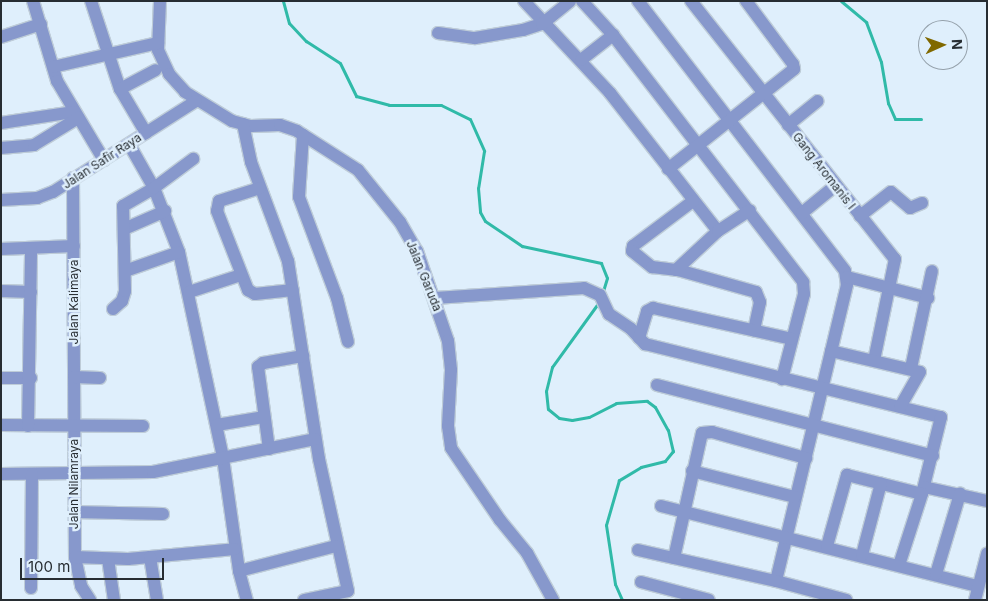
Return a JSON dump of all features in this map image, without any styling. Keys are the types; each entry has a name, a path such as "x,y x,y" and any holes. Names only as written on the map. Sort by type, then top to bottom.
{"street":[{"path":"33,1 61,89 104,160"},
{"path":"92,1 120,89 146,132"},
{"name":"Jalan Garuda","path":"160,1 158,43 160,58 169,74 196,101 243,124 280,125 303,135 352,165 376,189 417,251 435,298 450,353 448,426 451,448 500,520 527,553 553,600"},
{"path":"524,1 542,24 581,60 718,231"},
{"path":"438,33 464,38 482,38 542,24 570,1"},
{"path":"582,1 612,35 750,210 804,284 782,379"},
{"path":"638,1 802,213 847,277 928,298"},
{"name":"Gang Aromanis I","path":"691,1 835,186 895,259 874,360"},
{"path":"668,170 764,94 794,65 746,1"},
{"path":"1,37 41,24"},
{"path":"581,60 612,35"},
{"path":"53,67 107,52 158,43"},
{"path":"120,89 154,70"},
{"name":"Jalan Safir Raya","path":"1,200 46,196 196,101"},
{"path":"788,125 818,102"},
{"path":"1,123 76,115"},
{"path":"1,148 34,144 76,115"},
{"path":"243,124 260,188 283,244 293,290 315,438 336,546 349,595 304,600"},
{"path":"303,135 299,197 322,255 348,342"},
{"path":"129,144 154,188 165,212 179,252 223,458 235,549 247,600"},
{"path":"113,309 124,296 123,206 154,188 193,159"},
{"name":"Jalan Kalimaya","path":"73,178 74,425"},
{"path":"802,213 835,186"},
{"path":"260,188 224,198 216,206 241,275 252,294 293,290"},
{"path":"860,216 891,192 897,194 910,208 922,203"},
{"path":"46,196 73,202"},
{"path":"693,201 632,249 652,267 676,270 756,292 760,302 754,330"},
{"path":"676,270 718,231 750,210"},
{"path":"124,229 165,212"},
{"path":"1,249 74,246"},
{"path":"28,426 31,378 31,249"},
{"path":"125,271 179,252"},
{"path":"911,368 928,298 932,272"},
{"path":"189,292 241,275"},
{"path":"776,581 794,496 814,426 847,277"},
{"path":"435,298 584,288 600,295 609,314 645,344 822,390 942,418 933,456 899,565"},
{"path":"1,291 31,292"},
{"path":"639,338 647,311 651,308 792,339"},
{"path":"831,351 911,368 920,374 900,407"},
{"path":"269,449 259,366 303,356"},
{"path":"74,377 100,378"},
{"path":"1,378 31,378"},
{"path":"657,385 933,456"},
{"path":"216,425 264,417"},
{"path":"1,425 143,426"},
{"name":"Jalan Nilamraya","path":"74,425 75,557 81,586 90,600"},
{"path":"674,558 682,512 700,436 705,432 806,458"},
{"path":"1,474 139,473 269,449 315,438"},
{"path":"692,471 794,496"},
{"path":"31,588 32,474"},
{"path":"827,546 847,475 923,490 960,494 987,501"},
{"path":"862,555 881,482"},
{"path":"936,574 960,494"},
{"path":"661,506 827,546 978,586"},
{"path":"74,512 162,514"},
{"path":"239,571 336,546"},
{"path":"75,557 108,559 150,557 235,549"},
{"path":"638,550 776,581 846,600"},
{"path":"975,600 987,554"},
{"path":"150,557 157,600"},
{"path":"108,559 114,600"},
{"path":"641,582 709,600"}],"waterway":[{"path":"283,1 289,23 306,41 340,63 356,96 389,105 441,105 470,119 484,151 478,188 480,212 485,221 522,246 601,263 607,278 602,294"},
{"path":"841,1 866,22 881,62 888,103 895,119 921,119"},
{"path":"599,302 552,367 546,391 548,409 559,418 572,420 589,417 616,403 647,401 655,407 668,430 673,451 665,461 641,467 619,480 606,525 615,584 622,600"}]}
